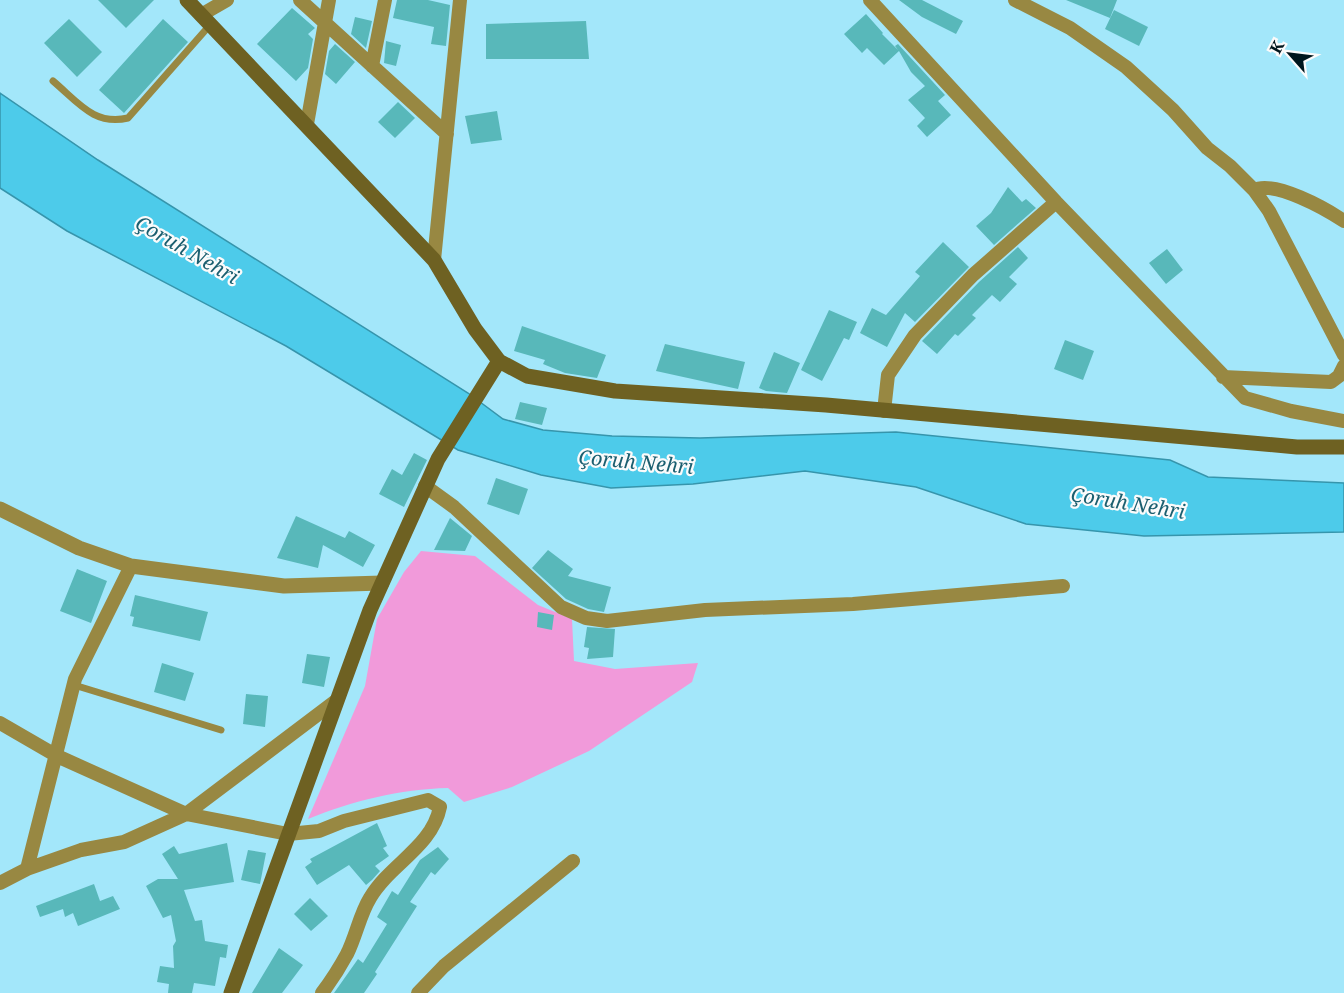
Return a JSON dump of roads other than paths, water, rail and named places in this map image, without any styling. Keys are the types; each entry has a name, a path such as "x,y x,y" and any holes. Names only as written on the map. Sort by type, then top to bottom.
{"main road":[{"path":"187,0 434,260 475,329 499,361 527,376 615,391 884,411 1297,447 1344,447"},
{"path":"231,993 382,583 438,459 499,361"}],"street":[{"path":"205,20 227,0"},
{"path":"300,0 447,134"},
{"path":"307,124 329,0"},
{"path":"372,66 385,0"},
{"path":"434,260 459,0"},
{"path":"870,0 1056,202 1245,398 1291,411 1344,421"},
{"path":"1015,0 1070,28 1126,67 1165,102 1207,148 1254,190 1269,211 1344,355"},
{"path":"1254,190 1266,188 1318,204 1344,221"},
{"path":"884,411 888,375 915,335 974,275 1056,202"},
{"path":"1223,377 1331,382 1339,376 1344,366"},
{"path":"425,486 447,502 561,607 573,614 597,621 705,610 853,604 1063,586"},
{"path":"0,509 79,548 131,566 284,586 382,583"},
{"path":"27,869 74,685 131,566"},
{"path":"0,883 27,869 81,850 124,842 186,814 337,700"},
{"path":"0,723 57,756 186,814 288,834 319,831 344,821 428,800 440,807 437,821 426,840 389,874 370,898 347,955 322,993"},
{"path":"418,993 462,950 573,861"}],"lane":[{"path":"52,81 96,117 111,122 128,117 205,20"},
{"path":"74,685 221,730"}],"water":[{"name":"Çoruh Nehri","path":"0,93 98,160 468,393 503,419 543,430 612,436 700,438 896,432 1170,460 1208,477 1344,483 1344,532 1144,536 1026,524 916,487 805,471 693,484 611,488 541,475 458,450 286,346 67,231 0,188"}]}
